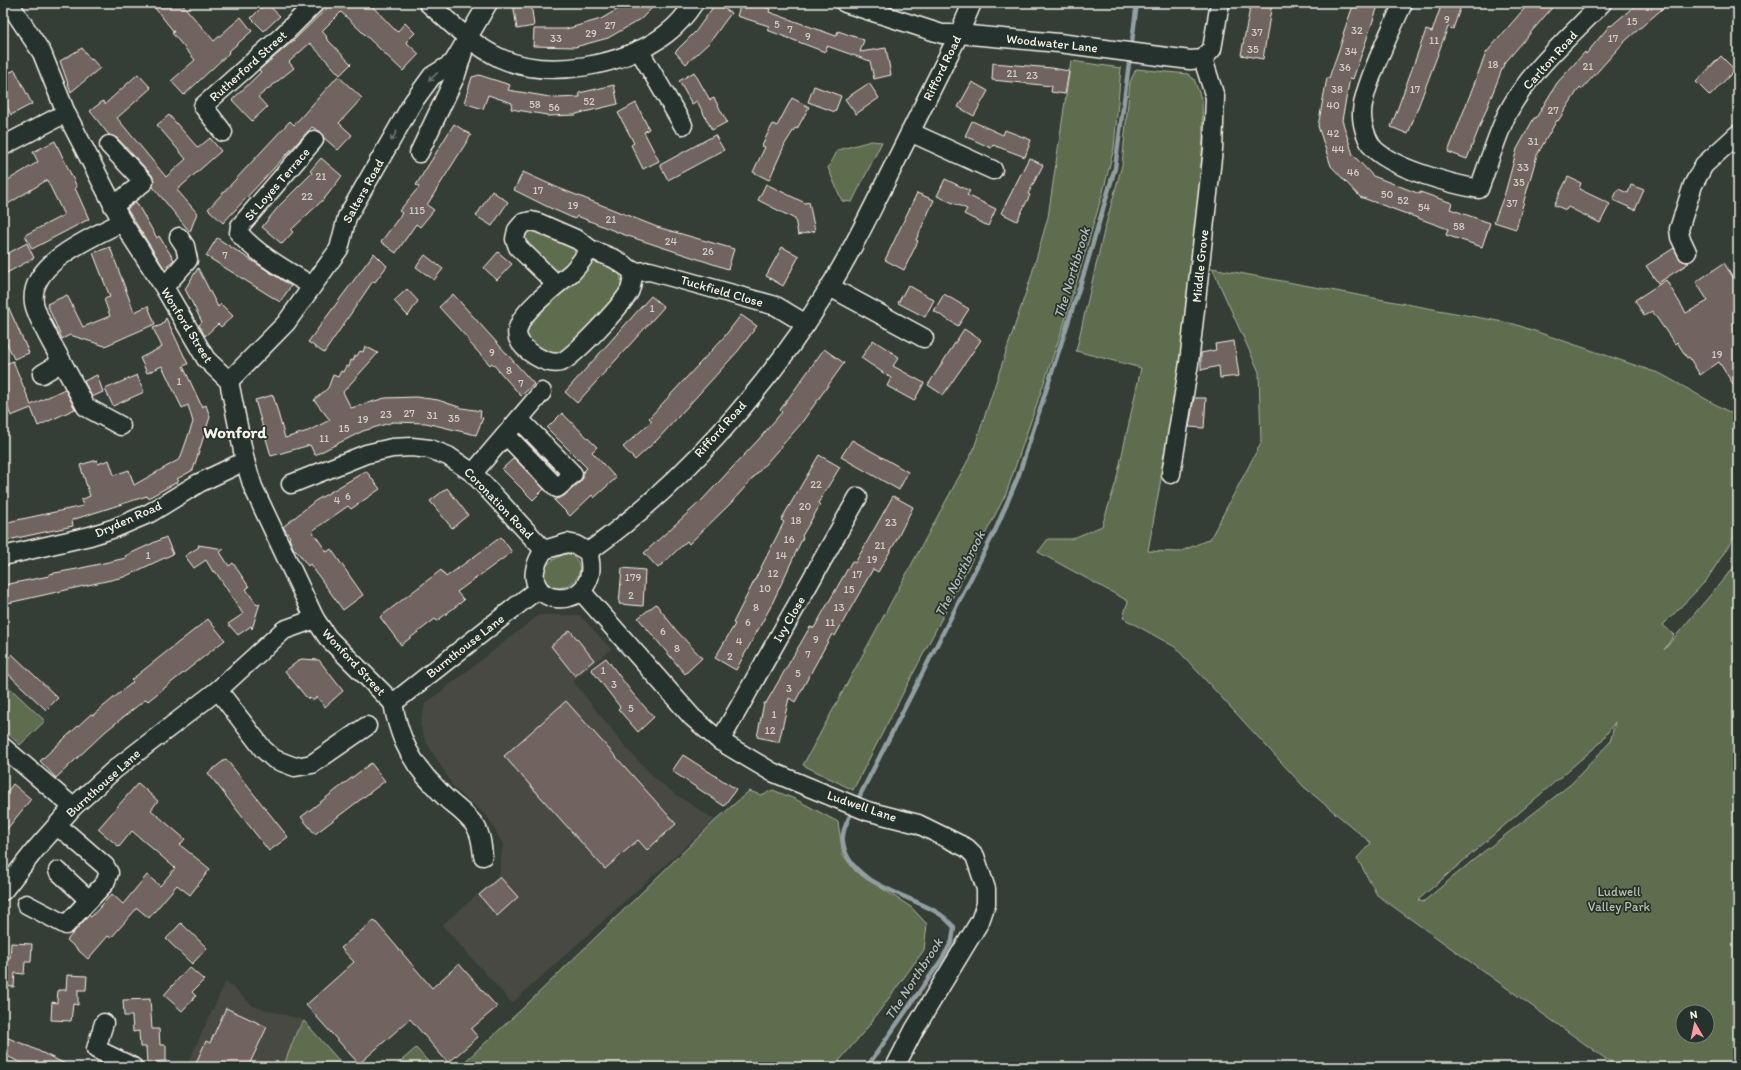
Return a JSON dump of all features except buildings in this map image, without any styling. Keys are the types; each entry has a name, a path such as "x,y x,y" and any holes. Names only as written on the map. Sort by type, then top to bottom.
{"street":[{"name":"Wonford Street","path":"9,3 42,53 66,113 122,222 164,287 206,360 229,381 245,461 252,487 315,619 328,638 392,703"},
{"name":"Rutherford Street","path":"223,132 204,106 282,36 315,3"},
{"path":"428,3 467,38 501,59 517,64 550,70 591,66 639,50 665,35 686,15 694,3"},
{"name":"Salters Road","path":"229,381 286,323 339,249 347,217 413,102 432,76 452,63 488,3"},
{"name":"Woodwater Lane","path":"845,3 942,34 959,34 1059,43 1190,60 1203,59"},
{"name":"Rifford Road","path":"588,552 624,524 681,473 721,431 767,376 806,324 830,286 861,231 959,34 972,3"},
{"path":"1203,59 1212,49 1220,3"},
{"name":"Carlton Road","path":"1403,3 1366,93 1362,114 1365,132 1373,148 1389,159 1422,174 1462,186 1479,189 1507,115 1531,77 1602,3"},
{"name":"Salters Road","path":"419,153 456,75 467,38"},
{"path":"639,50 683,125"},
{"name":"Middle Grove","path":"1171,474 1189,363 1213,149 1215,97 1203,59"},
{"path":"3,146 66,113"},
{"path":"910,132 993,170"},
{"path":"1687,252 1680,237 1679,229 1693,185 1704,165 1738,134"},
{"name":"St Loyes Terrace","path":"312,286 244,240 239,233 240,226 314,140"},
{"path":"109,145 144,182 113,206"},
{"path":"556,284 518,247 515,239 516,230 524,223 531,221 539,223 578,240 590,249 615,259 634,272 629,292 602,324 576,351 561,362 545,362 532,353 518,340 517,331 521,320 556,284 572,272 590,249"},
{"path":"121,426 86,408 34,304 35,290 46,270 60,255 122,222"},
{"path":"164,287 188,260 185,246 179,237"},
{"name":"Tuckfield Close","path":"634,272 650,271 776,306 806,324"},
{"path":"830,286 924,338"},
{"path":"42,374 62,362"},
{"path":"473,473 542,392"},
{"path":"506,435 563,483 573,474 519,419"},
{"name":"Coronation Road","path":"291,484 366,454 392,448 412,447 430,449 448,456 473,473 544,550"},
{"name":"Dryden Road","path":"3,556 90,536 115,528 150,513 199,482 245,461"},
{"name":"Ivy Close","path":"720,741 858,497"},
{"path":"567,543 576,545 588,552 591,562 590,575 587,585 582,591 561,598 551,598 538,589 534,581 534,568 544,550 567,543"},
{"name":"Burnthouse Lane","path":"392,703 538,589"},
{"name":"Ludwell Lane","path":"582,591 692,717 720,741 772,772 867,811 918,824 967,848 975,856 986,889 986,904 980,921 914,1030 895,1067"},
{"name":"Burnthouse Lane","path":"3,891 35,850 73,807 150,741 218,690 284,630 315,619"},
{"path":"218,690 262,749 274,760 286,765 295,767 312,764 367,726"},
{"path":"392,703 396,724 403,743 413,760 436,788 464,813 476,827 481,840 484,856"},
{"path":"3,747 73,807"},
{"path":"26,904 66,925 105,883 109,873 108,869 68,834 56,827"},
{"path":"58,870 89,900"},
{"path":"104,1023 96,1049 133,1067"}],"shaded area":[{"path":"539,615 580,615 611,649 573,681 629,751 657,780 675,794 715,820 512,1003 442,925 499,876 503,844 487,816 455,789 426,742 420,725 425,704"},
{"path":"226,981 253,1006 304,1020 297,1031 283,1067 186,1067"}],"green space":[{"path":"1071,61 1121,68 1114,148 1103,192 1064,324 1006,494 853,790 803,765 973,451 1031,277 1048,217"},
{"name":"Ludwell Valley Park","path":"1136,69 1188,74 1194,79 1202,101 1203,139 1194,257 1179,379 1148,551 1179,552 1210,539 1261,443 1259,372 1212,268 1514,324 1661,374 1738,417 1738,531 1706,581 1663,625 1674,635 1664,650 1738,562 1738,1067 1617,1067 1377,895 1357,858 1371,843 1304,787 1175,647 1123,618 1128,601 1038,552 1048,539 1071,539 1102,526 1116,482 1141,368 1076,351 1104,231 1122,165 1130,82","holes":["1615,722 1610,742 1571,784 1477,857 1423,902 1418,900 1600,743"]},
{"path":"871,141 882,142 852,202 842,201 828,168 838,150"},
{"path":"535,227 571,241 575,250 574,258 563,270 553,272 522,239 528,230"},
{"path":"600,261 617,267 621,285 619,292 583,335 567,349 560,352 549,352 530,341 523,333 526,325 591,263"},
{"path":"570,553 577,560 579,567 579,574 575,580 569,585 562,587 554,588 545,586 543,573 548,564 558,557"},
{"path":"10,688 45,721 20,745 3,729 3,693"},
{"path":"773,790 797,800 838,822 843,855 856,872 911,907 927,924 924,950 867,1028 834,1067 459,1067 523,1008 716,820 749,791 761,795"},
{"path":"304,1021 345,1067 283,1067 297,1031"},
{"path":"416,1048 433,1067 394,1067"}],"waterway":[{"name":"The Northbrook","path":"1131,49 1137,3"},
{"name":"The Northbrook","path":"856,803 995,531 1018,477 1085,270 1115,168 1130,56"},
{"name":"The Northbrook","path":"853,809 844,829 843,842 847,856 856,868 868,878 882,886 940,914 954,927 952,941 942,959 867,1067"}],"district":[{"name":"Wonford","path":"235,432"}]}
